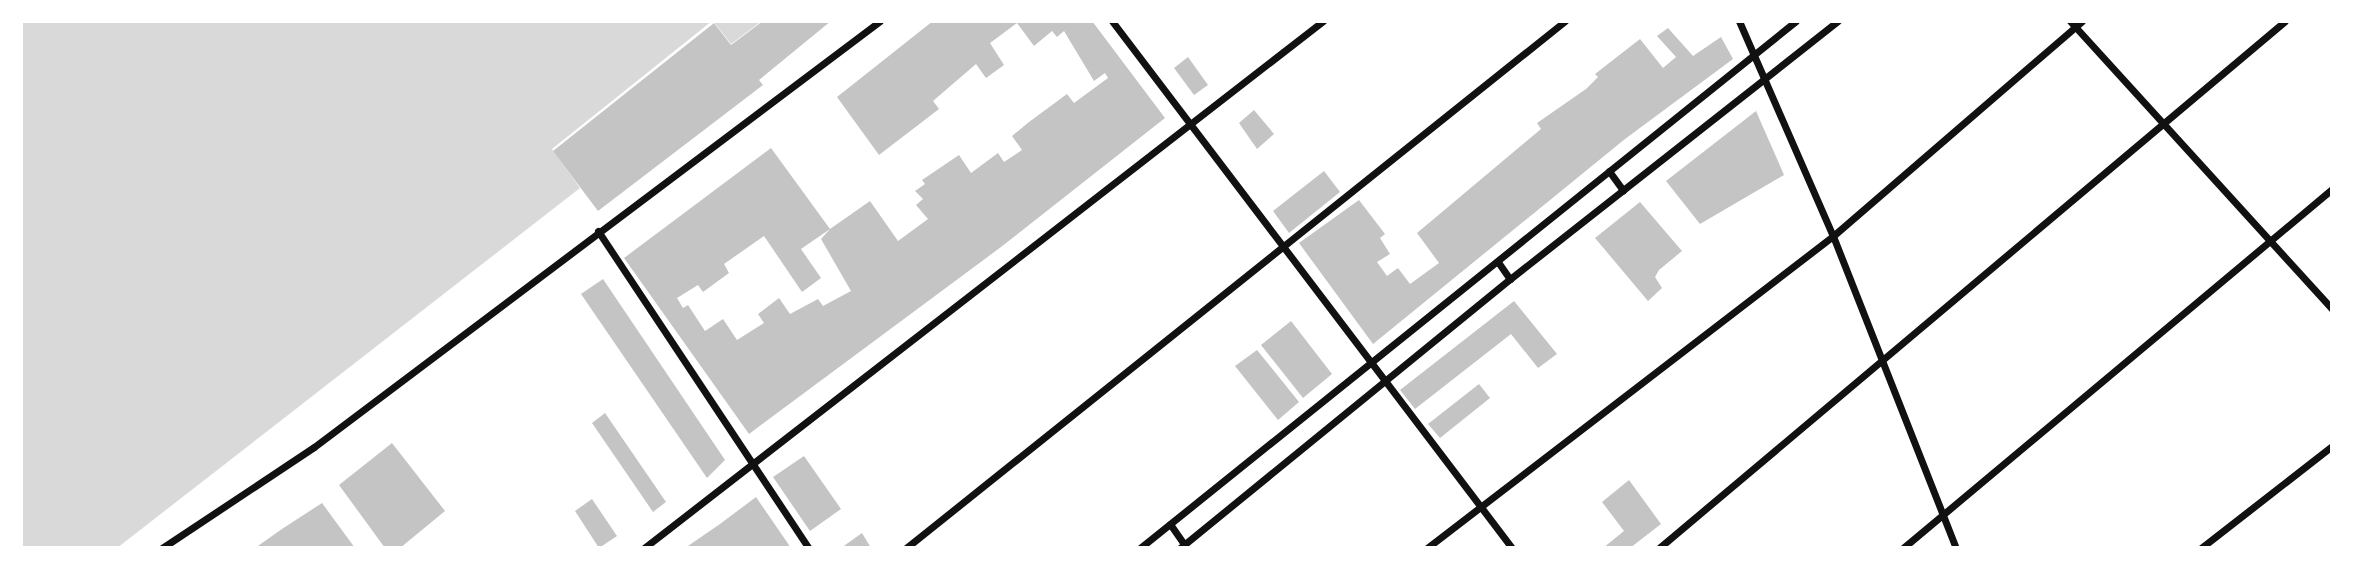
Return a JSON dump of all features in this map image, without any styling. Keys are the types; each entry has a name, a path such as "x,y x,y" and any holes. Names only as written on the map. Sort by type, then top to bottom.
{"street":[{"path":"162,548 173,545 314,447 880,21"},
{"path":"1112,21 1512,548"},
{"path":"644,548 1323,21"},
{"path":"906,548 1565,21"},
{"path":"1739,21 1833,236 1956,548"},
{"path":"1140,548 1796,21"},
{"path":"1170,524 1182,546 1510,279 1838,21"},
{"path":"1427,548 1833,236 2072,24 2082,21"},
{"path":"1659,548 2285,21"},
{"path":"2072,24 2332,309"},
{"path":"1609,171 1623,190"},
{"path":"1903,548 2332,190"},
{"path":"598,231 755,464 808,548"},
{"path":"1498,262 1510,279"},
{"path":"2201,548 2332,446"}],"shaded area":[{"path":"21,21 712,21 552,149 580,188 117,548 21,548"},
{"path":"713,21 762,21 731,44"}],"building":[{"path":"763,21 831,21 759,80 763,85 598,211 553,151 714,23 731,45"},
{"path":"933,21 1092,21 1165,118 1001,247 749,434 624,258 771,148 830,229 870,201 898,241 928,219 916,205 923,199 915,191 925,184 922,180 959,155 971,173 998,153 1004,162 1022,150 1012,136 1029,122 1067,94 1074,103 1108,78 1105,73 1094,81 1064,31 1057,37 1052,31 1034,46 1017,23 990,43 1004,65 986,78 976,64 933,101 939,109 879,155 837,97","holes":["830,229 821,239 851,291 823,306 818,299 790,314 779,298 758,314 764,323 737,340 723,319 705,331 688,305 683,308 677,298 698,285 703,292 729,273 724,264 764,236 802,292 821,278 801,249"]},
{"path":"1668,28 1693,56 1721,37 1733,59 1625,139 1373,344 1299,243 1359,200 1385,234 1380,238 1390,254 1377,262 1387,276 1398,268 1410,284 1439,263 1417,233 1541,129 1537,123 1586,89 1598,77 1595,74 1640,39 1663,68 1676,57 1657,36"},
{"path":"1188,57 1208,85 1194,95 1174,68"},
{"path":"1254,110 1274,134 1257,149 1239,123"},
{"path":"1756,111 1784,175 1700,224 1666,181"},
{"path":"1324,171 1340,192 1289,233 1273,211"},
{"path":"1640,202 1682,251 1659,270 1655,277 1662,288 1648,301 1595,238"},
{"path":"603,279 725,460 707,478 581,294"},
{"path":"1514,301 1557,354 1538,368 1511,334 1415,409 1400,390"},
{"path":"1291,321 1332,374 1303,398 1261,345"},
{"path":"1257,350 1299,402 1278,420 1235,366"},
{"path":"1479,384 1490,398 1440,438 1428,424"},
{"path":"605,413 666,502 653,512 592,423"},
{"path":"392,443 445,511 400,548 385,548 339,485"},
{"path":"804,456 841,509 810,531 773,477"},
{"path":"1629,480 1661,524 1630,548 1603,548 1624,531 1602,502"},
{"path":"756,497 791,548 685,548 720,524"},
{"path":"592,499 617,536 599,548 575,511"},
{"path":"322,503 355,548 255,548 282,529"},
{"path":"862,533 871,548 841,548"}]}
